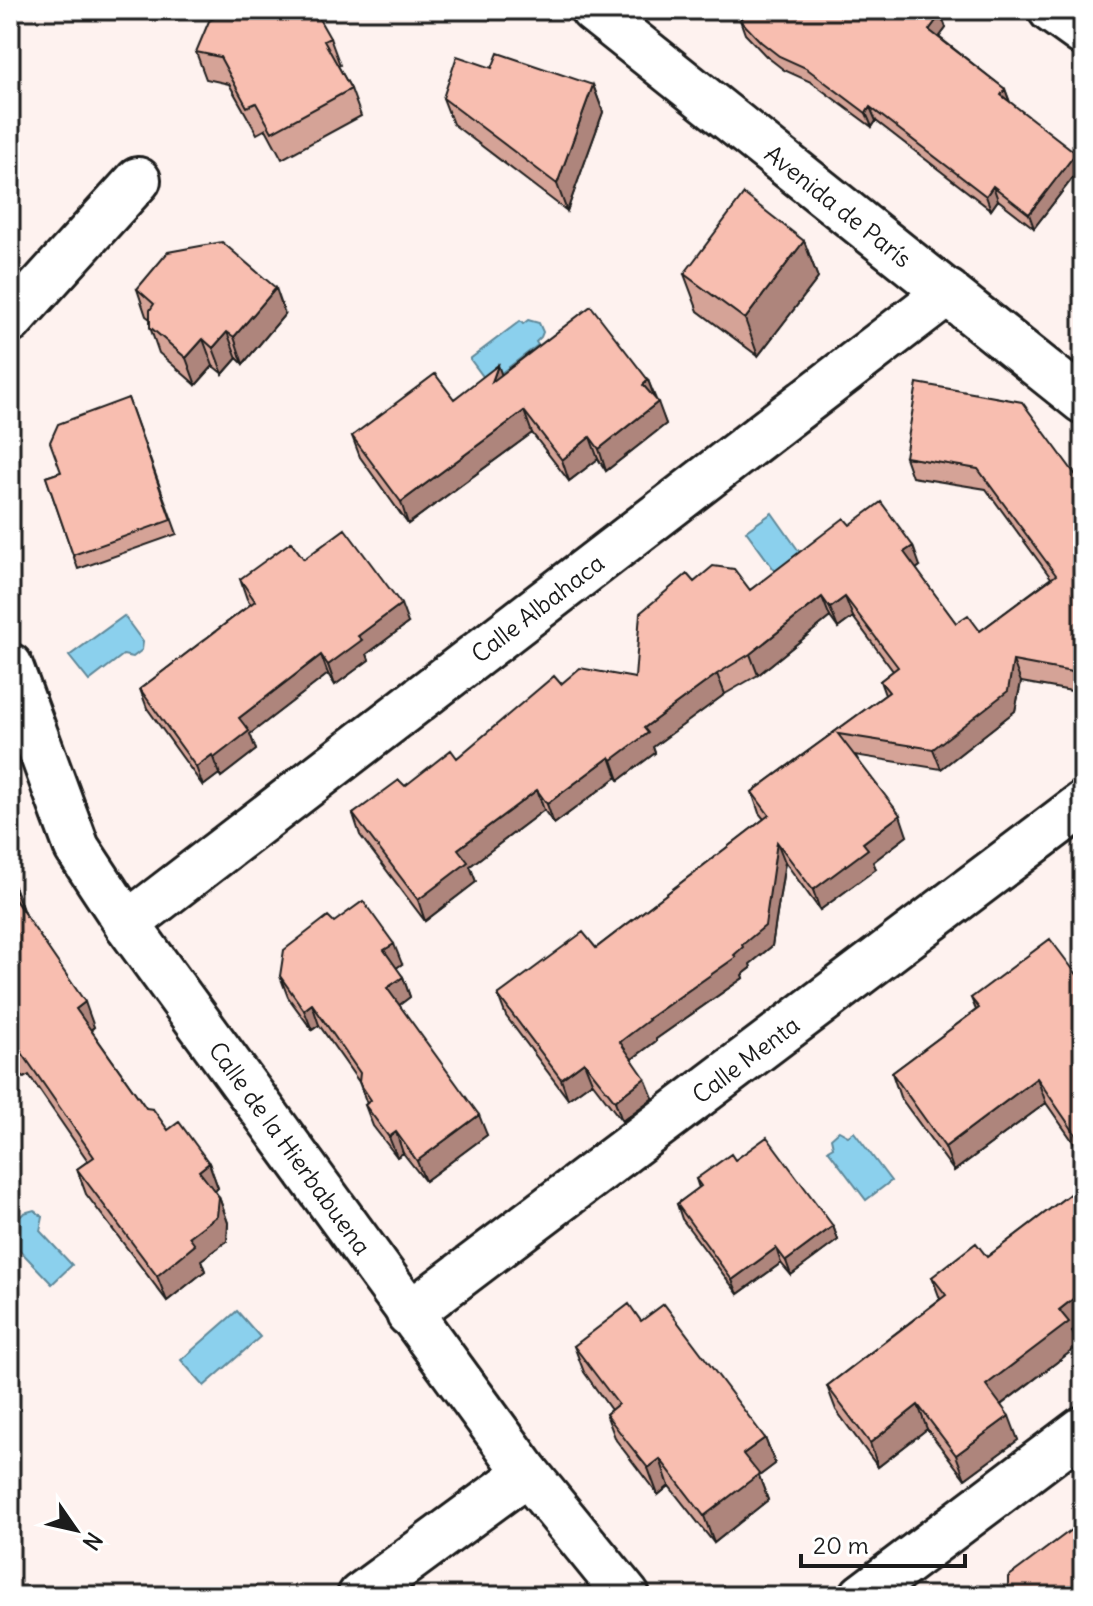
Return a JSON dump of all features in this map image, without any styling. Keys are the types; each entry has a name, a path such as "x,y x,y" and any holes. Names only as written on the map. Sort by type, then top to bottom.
{"street":[{"name":"Avenida de París","path":"593,10 1083,401"},
{"path":"1051,10 1083,33"},
{"path":"10,321 138,180"},
{"name":"Calle Albahaca","path":"127,924 948,292"},
{"name":"Calle de la Hierbabuena","path":"10,666 77,848 127,924 527,1473 627,1596"},
{"name":"Calle Menta","path":"409,1314 1083,804"},
{"path":"862,1596 1083,1429"},
{"path":"360,1596 527,1473"}],"water":[{"path":"528,320 539,323 543,332 536,342 538,345 488,383 470,359 520,321 523,324"},
{"path":"772,513 808,564 792,594 746,531"},
{"path":"124,616 143,642 142,650 133,657 123,655 89,681 69,656"},
{"path":"839,1131 848,1136 854,1132 891,1181 866,1200 828,1150 833,1147 831,1138"},
{"path":"34,1210 43,1217 40,1231 72,1265 52,1284 10,1240 10,1226 24,1213"},
{"path":"237,1311 260,1337 204,1386 181,1360"}],"building":[{"path":"228,10 314,10 330,38 324,41 351,89 272,132 256,103 247,107 220,57 196,52 209,21"},
{"path":"748,10 936,10 941,14 929,30 1005,89 1001,95 1076,153 1029,214 993,186 986,196 870,107 866,113 806,68 779,56 761,42 740,20"},
{"path":"498,53 593,85 557,184 443,98 457,56 492,68"},
{"path":"744,194 804,241 745,319 684,274"},
{"path":"222,242 276,288 234,337 227,332 213,348 203,339 186,358 150,327 150,310 154,304 137,289 168,252"},
{"path":"591,306 648,380 643,385 658,402 599,449 590,437 562,460 524,411 401,502 352,436 435,374 454,399 498,365 492,382"},
{"path":"917,383 1022,402 1083,485 1083,674 1013,661 1008,691 933,749 838,734 900,815 863,843 868,849 813,890 777,842 765,926 742,945 734,955 736,957 620,1042 645,1078 615,1101 584,1062 561,1079 498,995 583,932 596,948 769,815 752,792 889,692 880,681 898,667 845,597 830,608 822,597 750,654 717,674 644,728 648,733 547,804 537,790 458,849 468,862 418,900 353,814 399,780 405,786 451,750 457,758 554,676 561,684 580,668 635,678 640,613 687,574 694,582 713,566 734,569 750,590 844,518 850,525 881,502 913,546 904,552 956,623 968,615 980,631 1056,575 978,469 905,457"},
{"path":"128,398 171,520 73,555 46,477 61,472 50,442 58,424"},
{"path":"345,529 401,604 358,636 362,640 328,665 321,655 239,718 249,731 214,758 212,755 196,767 140,689 255,601 240,579 291,542 304,559"},
{"path":"10,879 15,889 13,897 85,1002 76,1009 146,1108 153,1109 168,1130 179,1122 209,1163 199,1171 219,1197 217,1216 189,1237 195,1245 157,1276 77,1169 94,1157 20,1050 14,1053 10,1046"},
{"path":"363,901 394,944 384,950 403,977 387,988 479,1115 417,1161 396,1132 389,1137 365,1105 371,1100 359,1082 360,1073 312,1004 304,1010 280,976 284,950 328,916 334,922"},
{"path":"1050,939 1078,976 1083,973 1083,1145 1037,1078 945,1147 892,1073 979,1008 971,998"},
{"path":"767,1137 833,1226 786,1261 776,1248 732,1280 677,1204 701,1186 696,1179 731,1154 735,1160"},
{"path":"1083,1184 1083,1291 1059,1310 1069,1322 986,1385 1009,1416 956,1455 918,1405 870,1443 827,1386 946,1295 932,1277 976,1243 987,1257"},
{"path":"629,1304 641,1321 664,1304 765,1438 743,1454 759,1474 704,1516 660,1459 648,1468 628,1443 606,1414 618,1404 574,1346"},
{"path":"1083,1521 1083,1596 1008,1596 1008,1577"}]}
